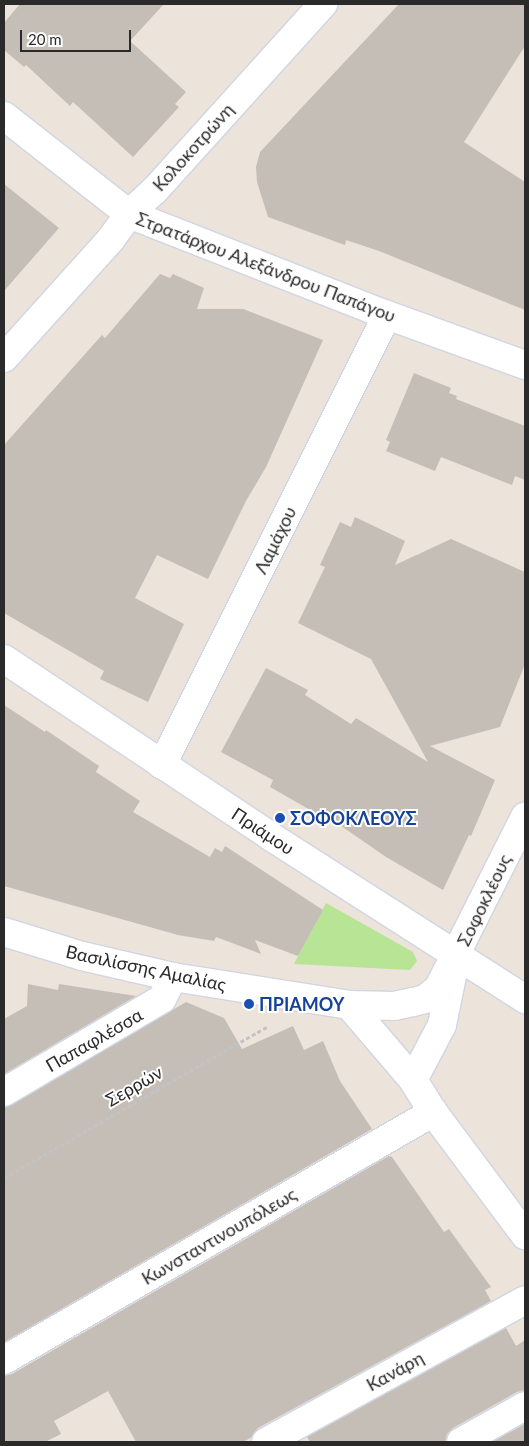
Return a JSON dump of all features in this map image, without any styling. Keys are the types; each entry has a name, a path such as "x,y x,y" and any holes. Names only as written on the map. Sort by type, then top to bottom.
{"street":[{"name":"Κολοκοτρώνη","path":"4,358 110,239 129,214 155,190 323,4"},
{"name":"Στρατάρχου Αλεξάνδρου Παπάγου","path":"4,116 129,214 387,315 525,365"},
{"name":"Λαμάχου","path":"162,765 387,315"},
{"name":"Πριάμου","path":"4,659 162,765 525,999"},
{"name":"Σοφοκλέους","path":"456,955 525,817"},
{"name":"Βασιλίσσης Αμαλίας","path":"4,932 82,956 173,977 349,1005 394,1006 425,999 438,989 456,955"},
{"path":"414,1080 442,1025 456,955"},
{"name":"Παπαφλέσσα","path":"4,1092 162,1000 173,977"},
{"path":"349,1005 414,1080 433,1112 525,1236"},
{"name":"Κωνσταντινουπόλεως","path":"4,1360 433,1112"},
{"name":"Κανάρη","path":"266,1442 525,1300"},
{"path":"461,1442 525,1406"}],"path":[{"name":"Σερρών","path":"4,1178 270,1025"}],"green space":[{"path":"326,903 413,952 417,961 410,970 294,964"}],"building":[{"path":"20,4 164,4 130,41 186,92 175,104 179,107 133,157 73,102 70,106 26,65 24,67 4,50 4,23"},
{"path":"399,4 525,4 525,46 464,142 525,182 525,310 379,251 346,240 345,245 268,217 257,182 256,167 260,152"},
{"path":"4,184 59,228 4,291"},
{"path":"160,274 170,278 173,274 204,288 197,309 243,309 323,340 266,467 246,501 208,579 157,555 135,598 184,624 148,702 100,679 104,671 4,613 4,445 102,335 105,338"},
{"path":"414,373 451,388 449,393 457,396 456,399 525,426 525,480 515,476 512,485 441,457 435,471 386,451 390,442 386,440"},
{"path":"355,517 405,541 395,565 451,539 525,572 525,664 500,727 430,746 495,780 471,836 469,835 443,890 386,857 334,821 333,823 270,787 273,780 221,752 266,668 308,690 305,695 351,724 356,718 428,762 371,659 298,623 325,567 320,565 340,522 351,527"},
{"path":"4,705 45,732 46,730 99,766 96,772 140,801 133,812 210,857 215,848 222,852 225,846 323,910 298,956 255,940 261,954 216,937 214,941 178,935 4,886"},
{"path":"28,984 58,990 59,984 136,996 4,1074 4,1019 27,1006"},
{"path":"186,1002 224,1018 242,1049 293,1026 304,1050 323,1041 340,1081 372,1129 4,1342 4,1108"},
{"path":"389,1156 392,1157 444,1232 449,1229 491,1287 485,1290 491,1301 258,1428 252,1437 243,1442 136,1442 108,1391 54,1421 61,1434 45,1442 4,1442 4,1376 12,1374"},
{"path":"506,1328 516,1346 525,1340 525,1390 517,1392 453,1428 447,1434 445,1442 310,1442 307,1437"},
{"path":"525,1424 525,1442 492,1442"}],"place":[{"name":"ΣΟΦΟΚΛΕΟΥΣ","path":"280,818"},
{"name":"ΠΡΙΑΜΟΥ","path":"249,1004"}]}
